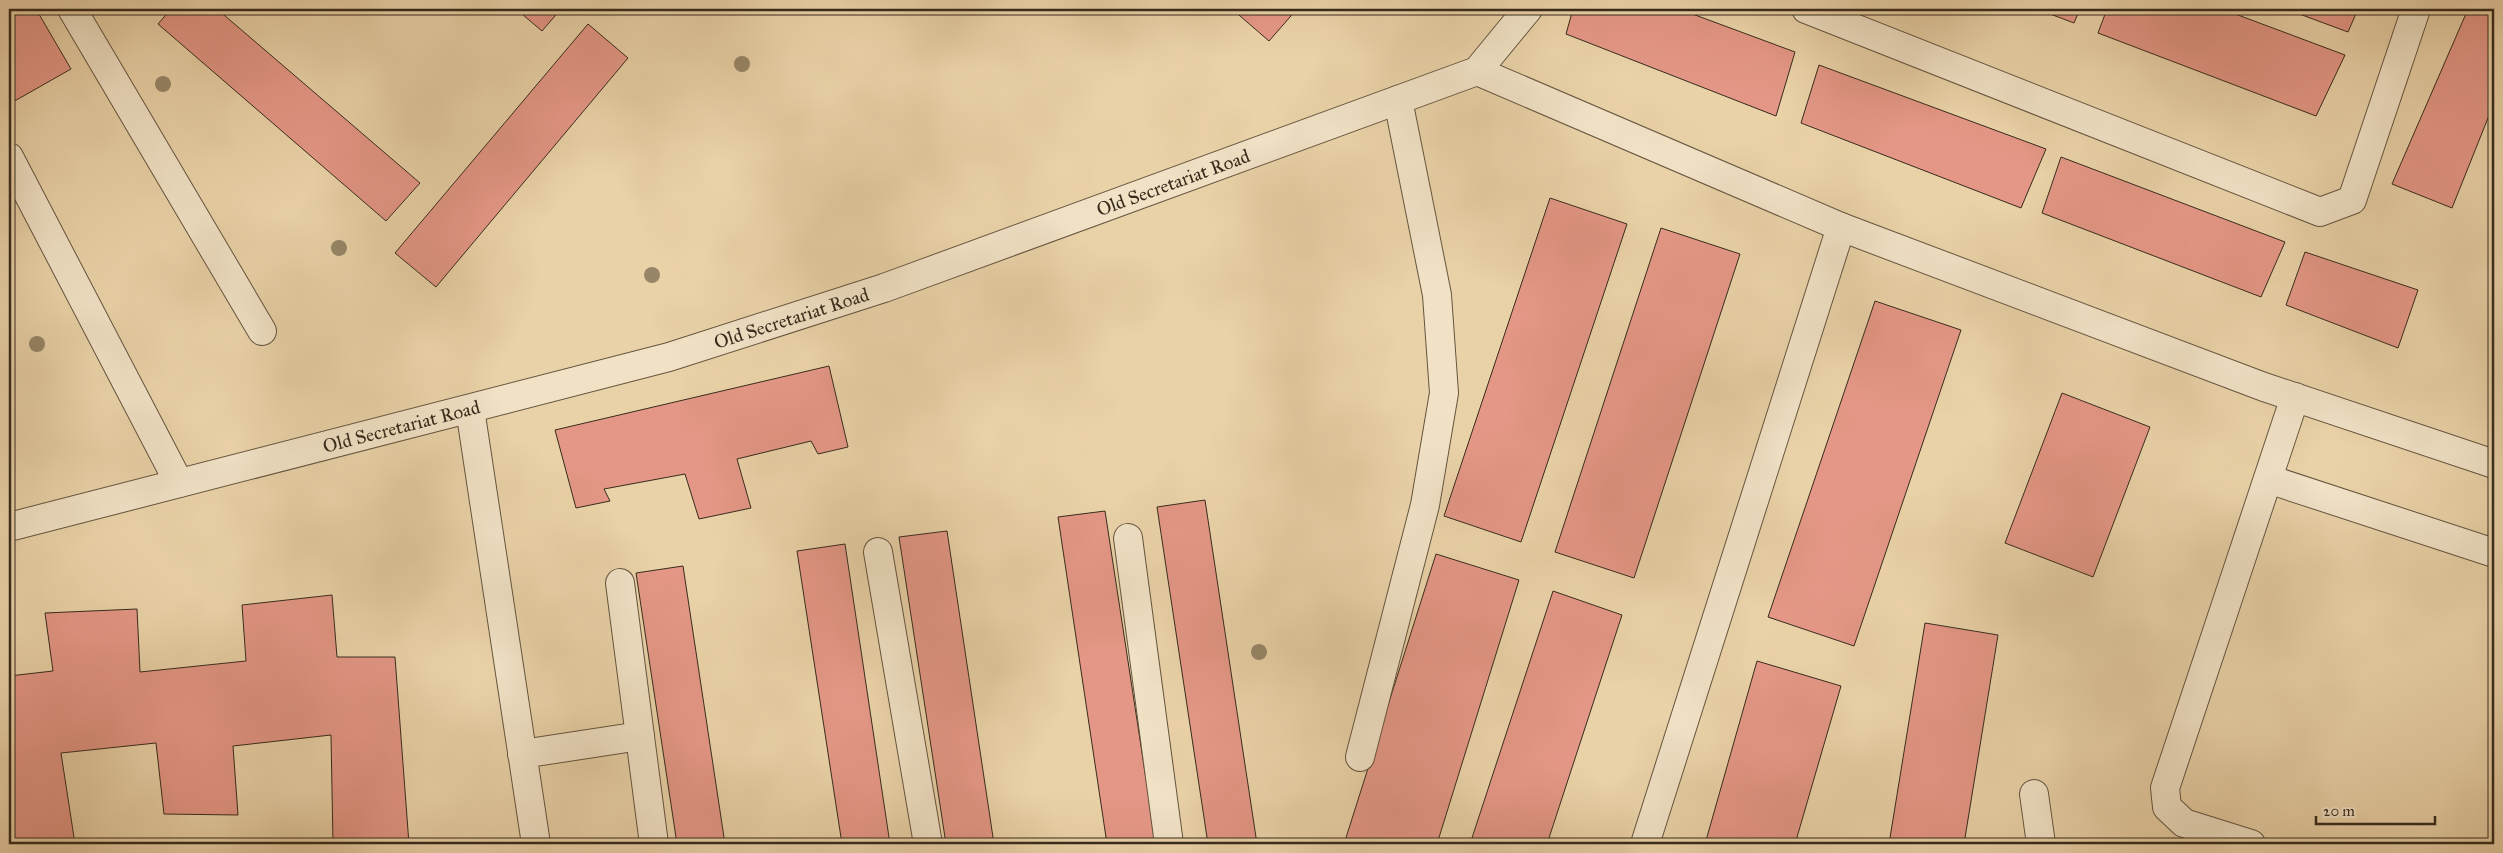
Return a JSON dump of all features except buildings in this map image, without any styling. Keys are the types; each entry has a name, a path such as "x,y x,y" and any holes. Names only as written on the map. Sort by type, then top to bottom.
{"street":[{"path":"72,9 262,331"},
{"path":"1528,9 1477,71 1841,227 2295,397 2494,464"},
{"path":"1806,9 2320,212 2352,200 2416,9"},
{"name":"Old Secretariat Road","path":"9,527 669,357 884,288 1477,71"},
{"path":"1360,757 1425,505 1444,393 1437,295 1398,100"},
{"path":"9,157 179,483"},
{"path":"1645,844 1841,227"},
{"path":"2251,844 2184,823 2167,807 2165,788 2295,397"},
{"path":"470,409 536,844"},
{"path":"2268,479 2494,553"},
{"path":"1128,538 1169,844"},
{"path":"878,552 928,844"},
{"path":"620,583 654,844"},
{"path":"522,754 640,736"},
{"path":"2034,794 2041,844"}]}
